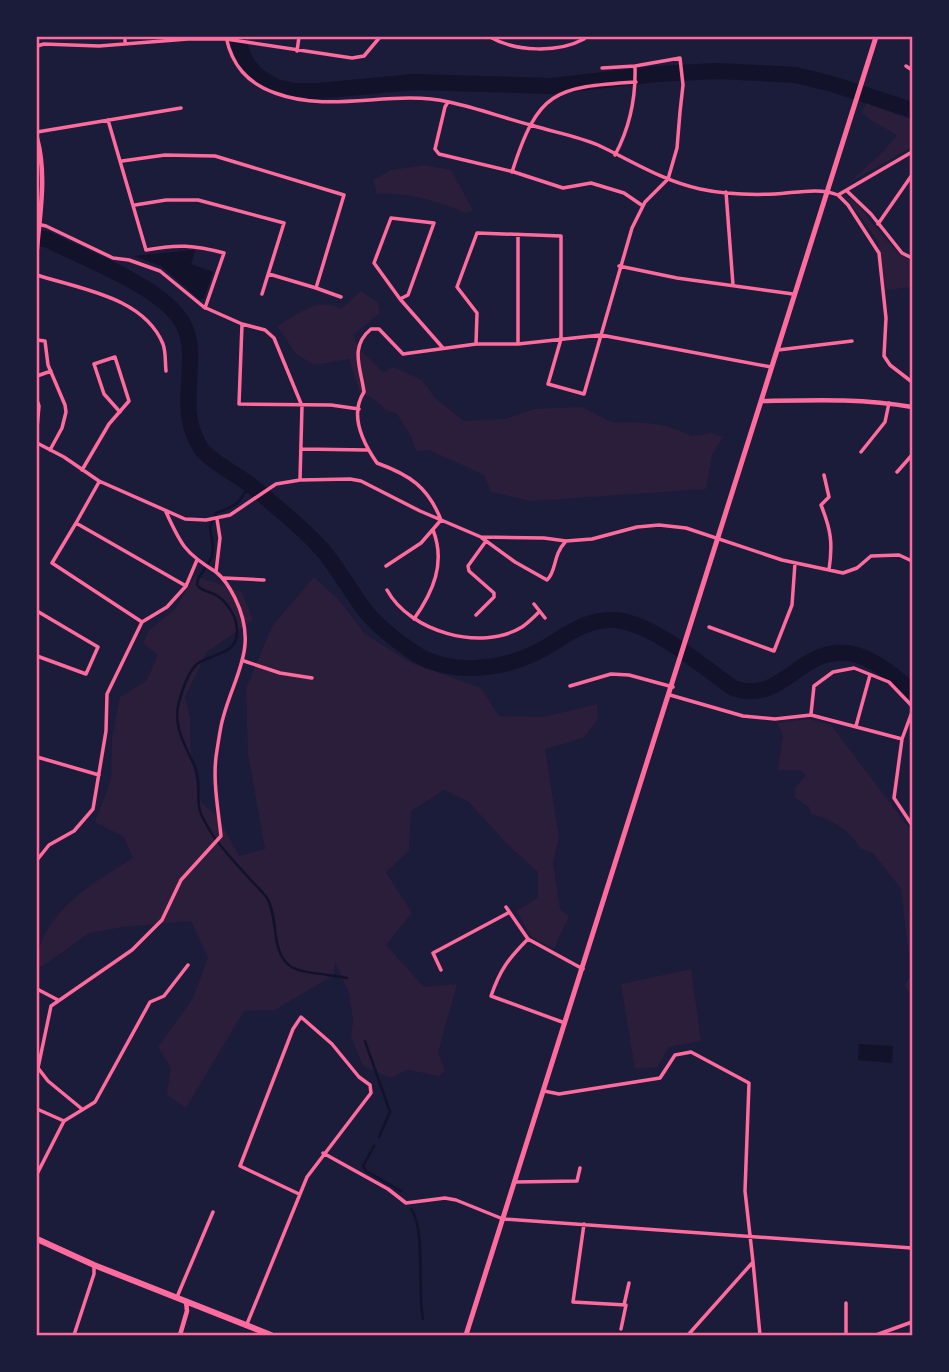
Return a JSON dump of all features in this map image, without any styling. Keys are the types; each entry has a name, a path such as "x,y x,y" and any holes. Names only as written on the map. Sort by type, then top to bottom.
{"highway":[{"path":"37,1240 270,1335"}],"main road":[{"path":"466,1335 673,687 876,37"}],"street":[{"path":"80,37 81,46"},
{"path":"125,37 125,44"},
{"path":"297,51 299,37"},
{"path":"37,46 226,38 352,58 364,56 380,37"},
{"path":"490,37 503,45 561,48 584,39"},
{"path":"226,38 228,51 236,66 253,83 277,94 334,102 418,98 448,102 596,144 668,179 703,190 771,194 828,191 838,195 848,205 879,253 886,318 884,356 886,361 912,382"},
{"path":"476,344 477,313 457,287 477,233 561,236 561,339 548,384 584,394 632,228 643,205 668,179 677,148 682,76 680,58 635,66 602,68"},
{"path":"615,155 630,122 636,82 635,66"},
{"path":"906,66 912,71"},
{"path":"512,172 530,125 545,103 567,90 636,82"},
{"path":"448,102 435,149 439,154 563,188 591,183 624,193 643,205"},
{"path":"37,132 181,108"},
{"path":"108,120 146,250 172,245 195,245 224,253 205,308"},
{"path":"37,138 42,172 37,248"},
{"path":"838,195 878,170 911,154"},
{"path":"122,161 165,155 215,156 344,195 316,288"},
{"path":"878,224 912,176"},
{"path":"847,191 902,253 912,258"},
{"path":"726,192 733,285"},
{"path":"135,205 166,200 198,200 284,223 262,294"},
{"path":"400,299 408,295 434,223 391,218 374,263 400,299 443,348"},
{"path":"38,226 113,258 129,260 160,271 205,308 242,324 265,330 274,338 302,405 300,480"},
{"path":"518,235 518,344"},
{"path":"619,266 796,295"},
{"path":"269,274 341,297"},
{"path":"37,275 125,303 144,315 164,346 166,371"},
{"path":"242,324 239,404 331,405 359,409"},
{"path":"441,520 434,503 413,480 402,472 377,463 360,432 359,400 364,392 356,357 359,343 371,329 379,329 403,354 476,344 518,344 601,335 773,368"},
{"path":"37,340 45,341 51,371 66,412 62,428 50,450"},
{"path":"778,350 852,341"},
{"path":"82,470 109,424 120,412 129,401 115,357 94,364 104,394 120,412"},
{"path":"37,376 51,371"},
{"path":"37,400 37,428"},
{"path":"762,401 833,400 912,407"},
{"path":"861,452 884,422 889,403"},
{"path":"37,443 99,481 185,519 217,519 239,511 276,484 300,480 350,479 361,481 481,537 515,562 547,580 552,575 558,549 566,541"},
{"path":"300,449 368,450"},
{"path":"897,472 912,455"},
{"path":"824,475 829,497 821,505 831,529 829,570"},
{"path":"99,481 52,563 102,593 142,622"},
{"path":"82,1109 47,1081 38,1068 51,1006 132,950 162,920 181,880 220,837 215,781 216,753 223,717 244,661 246,632 241,611 224,578 190,556 166,512"},
{"path":"214,571 220,538 217,519"},
{"path":"386,566 413,549 441,520"},
{"path":"76,523 186,586"},
{"path":"481,537 566,541 592,539 659,524 686,528 795,563 844,573 857,568 871,556 899,555 912,561"},
{"path":"414,619 427,601 436,574 439,545 433,530"},
{"path":"476,615 494,597 494,593 469,571 468,566 486,541"},
{"path":"37,860 48,845 74,831 93,809 106,731 107,694 142,622 167,607 186,586 197,560"},
{"path":"709,627 774,651 792,605 795,563"},
{"path":"224,578 264,580"},
{"path":"387,590 392,599 414,619 433,630 453,636 482,637 501,634 522,627 539,612"},
{"path":"534,604 545,618"},
{"path":"37,611 98,647 86,674 37,656"},
{"path":"244,661 280,673 312,678"},
{"path":"811,715 814,686 833,672 854,668 889,682 912,706"},
{"path":"570,686 611,674 629,675 673,687"},
{"path":"856,726 870,674"},
{"path":"670,695 743,716 775,719 811,715 902,739"},
{"path":"912,712 902,739 894,798 912,825"},
{"path":"37,757 99,775"},
{"path":"506,906 508,913 528,939 583,969"},
{"path":"441,970 433,953 508,913"},
{"path":"528,939 508,959 491,996 565,1023"},
{"path":"37,1174 64,1121 95,1102 150,1002 164,996 188,965"},
{"path":"37,989 58,1000"},
{"path":"246,1325 299,1194 323,1153 371,1093 370,1085 332,1044 301,1017 293,1029 240,1166 299,1194"},
{"path":"544,1090 559,1094 660,1078 674,1055 691,1052 749,1083 745,1191 760,1335"},
{"path":"37,1109 64,1121"},
{"path":"323,1153 388,1189 406,1203 445,1198 503,1219 912,1248"},
{"path":"514,1182 577,1181 580,1168"},
{"path":"177,1297 213,1212"},
{"path":"584,1224 573,1302 624,1305"},
{"path":"688,1335 753,1262"},
{"path":"74,1335 94,1274 94,1265"},
{"path":"621,1329 629,1283"},
{"path":"180,1335 187,1311 186,1300"},
{"path":"846,1303 846,1335"},
{"path":"876,1335 912,1322"}],"shaded area":[{"path":"866,103 912,120 912,144 908,149 847,184 883,152 897,135 862,113"},
{"path":"425,165 451,170 473,210 466,213 422,198 377,194 373,180 391,170"},
{"path":"851,198 888,242 912,261 912,287 886,290 878,241 847,199"},
{"path":"193,250 195,252 191,264 213,272 204,298 200,300 161,266 134,256"},
{"path":"361,291 378,303 380,313 353,335 359,349 383,372 394,367 422,380 435,398 464,421 505,419 534,409 582,407 612,422 667,426 692,436 712,433 723,437 712,455 706,489 531,501 491,492 484,475 429,450 416,451 411,436 397,414 360,393 349,359 314,365 296,354 277,326 308,308 324,304 341,309"},
{"path":"195,576 242,592 253,620 207,652 185,697 190,718 190,744 199,800 218,817 239,856 265,849 248,754 246,689 272,626 314,577 338,599 365,634 411,663 481,688 499,716 543,717 597,704 598,719 583,738 545,749 559,837 553,862 560,909 569,916 554,949 532,937 516,911 538,898 538,872 506,843 469,802 444,790 411,811 409,851 386,872 412,913 386,945 424,987 457,984 438,1053 445,1070 440,1076 407,1070 390,1078 363,1066 351,1037 353,1021 349,993 335,962 334,975 275,1010 244,1011 186,1108 167,1095 171,1068 158,1047 193,998 208,958 191,921 89,933 43,966 37,967 40,948 57,916 86,889 133,858 124,837 95,822 111,780 112,738 120,697 147,680 158,655 143,643 149,630 175,609"},
{"path":"809,719 831,725 912,832 912,1004 910,993 904,986 911,975 901,889 873,853 861,849 840,827 811,814 809,807 795,798 795,788 806,775 801,770 778,770 783,734 777,723"},
{"path":"691,969 701,1041 669,1047 657,1067 635,1069 621,984"},
{"path":"859,1044 893,1046 892,1063 858,1060"}],"waterway":[{"path":"236,37 246,62 256,75 276,87 295,91 414,82 551,86 657,74 719,71 796,75 912,110"},
{"path":"37,239 46,239 97,263 135,282 167,304 184,326 189,342 189,415 194,436 203,452 259,492 309,535 331,560 369,615 388,633 429,661 475,668 505,664 533,654 582,626 603,620 615,620 630,623 661,637 733,688 751,691 766,689 819,657 835,653 853,654 869,660 912,691"},
{"path":"249,484 237,503 216,513 210,527 212,557 197,585 219,597 230,609 236,623 235,642 225,652 197,664 191,672 179,702 177,720 197,773 201,814 222,848 267,898 271,906 277,943 284,960 301,971 347,978"},
{"path":"365,1041 390,1112 379,1137"},
{"path":"374,1146 363,1166 366,1171 401,1191"},
{"path":"411,1209 416,1218 420,1245 423,1319"}]}
